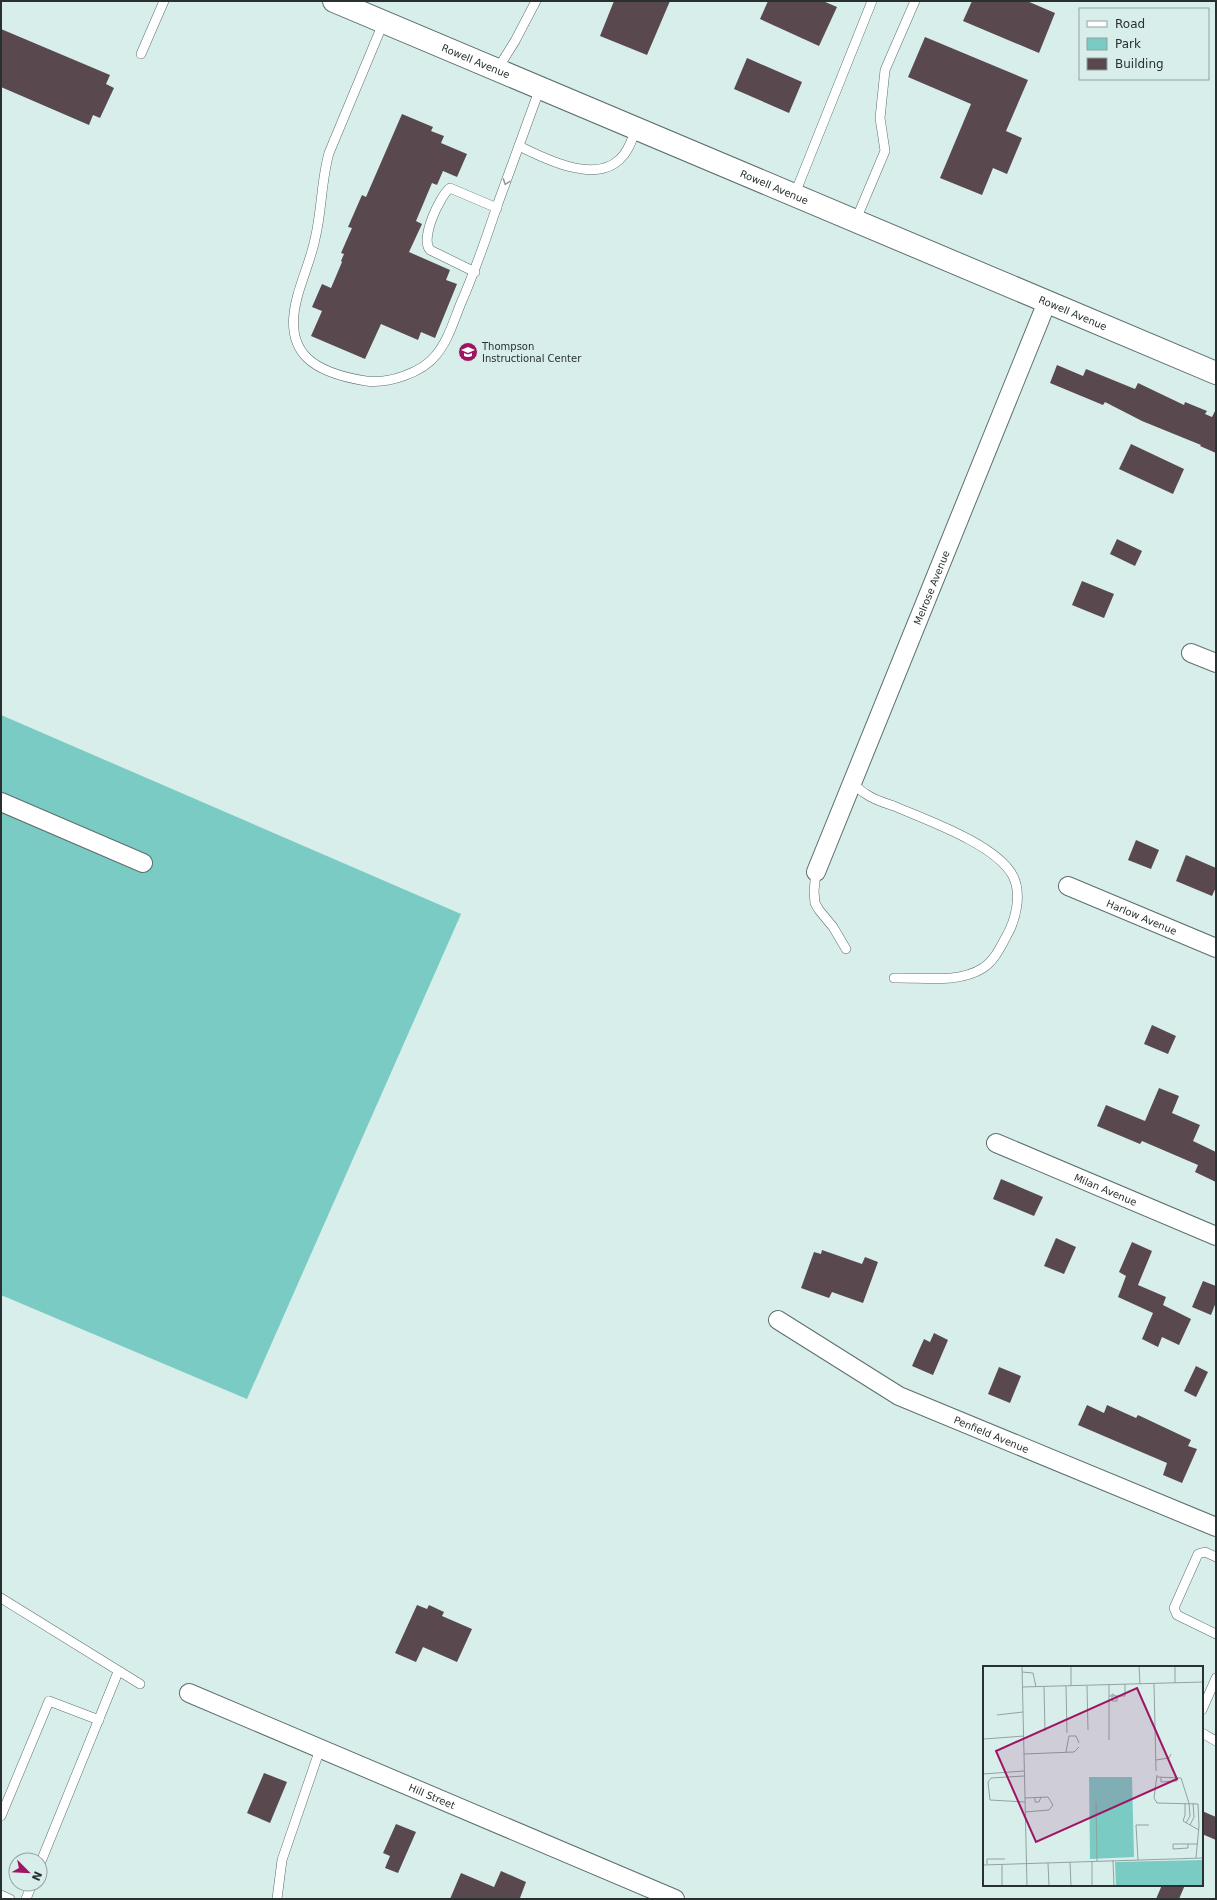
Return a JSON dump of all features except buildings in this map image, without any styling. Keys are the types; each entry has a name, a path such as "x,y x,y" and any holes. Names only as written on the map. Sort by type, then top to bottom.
{"street":[{"name":"Rowell Avenue","path":"334,1 637,128 855,222 1216,372"},
{"name":"Melrose Avenue","path":"816,872 1047,302"},
{"path":"1190,653 1216,663"},
{"path":"1,802 143,863"},
{"name":"Harlow Avenue","path":"1068,886 1216,948"},
{"name":"Milan Avenue","path":"996,1143 1216,1236"},
{"name":"Penfield Avenue","path":"778,1320 899,1396 1216,1527"},
{"name":"Hill Street","path":"189,1693 675,1899"}],"lane":[{"path":"141,54 164,1"},
{"path":"497,70 515,41 536,1"},
{"path":"794,196 872,1"},
{"path":"855,222 884,151 880,118 885,70 915,1"},
{"path":"384,21 329,153 325,166 318,230 309,263 296,299 294,336 297,346 306,358 316,366 334,374 354,379 382,381 394,379 419,369 431,361 440,349 475,272 540,88"},
{"path":"519,146 553,162 586,169 599,169 610,167 621,158 629,146 637,128"},
{"path":"475,272 430,250 426,243 428,231 442,197 450,188 497,208"},
{"path":"852,783 867,795 948,829 989,851 1002,862 1013,876 1017,891 1016,912 1008,934 996,955 984,967 968,975 952,978 894,978"},
{"path":"816,872 814,891 815,902 819,910 833,927 846,949"},
{"path":"1216,1557 1205,1552 1198,1554 1174,1608 1177,1615 1216,1634"},
{"path":"1,1598 118,1672 140,1684"},
{"path":"45,1852 118,1672"},
{"path":"1203,1708 1216,1678"},
{"path":"1,1816 49,1701 99,1720"},
{"path":"1203,1734 1216,1741"},
{"path":"277,1899 282,1860 320,1749"},
{"path":"1,1895 10,1899"}],"green space":[{"path":"1,715 461,914 247,1399 1,1295"}],"place":[{"name":"Thompson Instructional Center","path":"468,352"}]}
